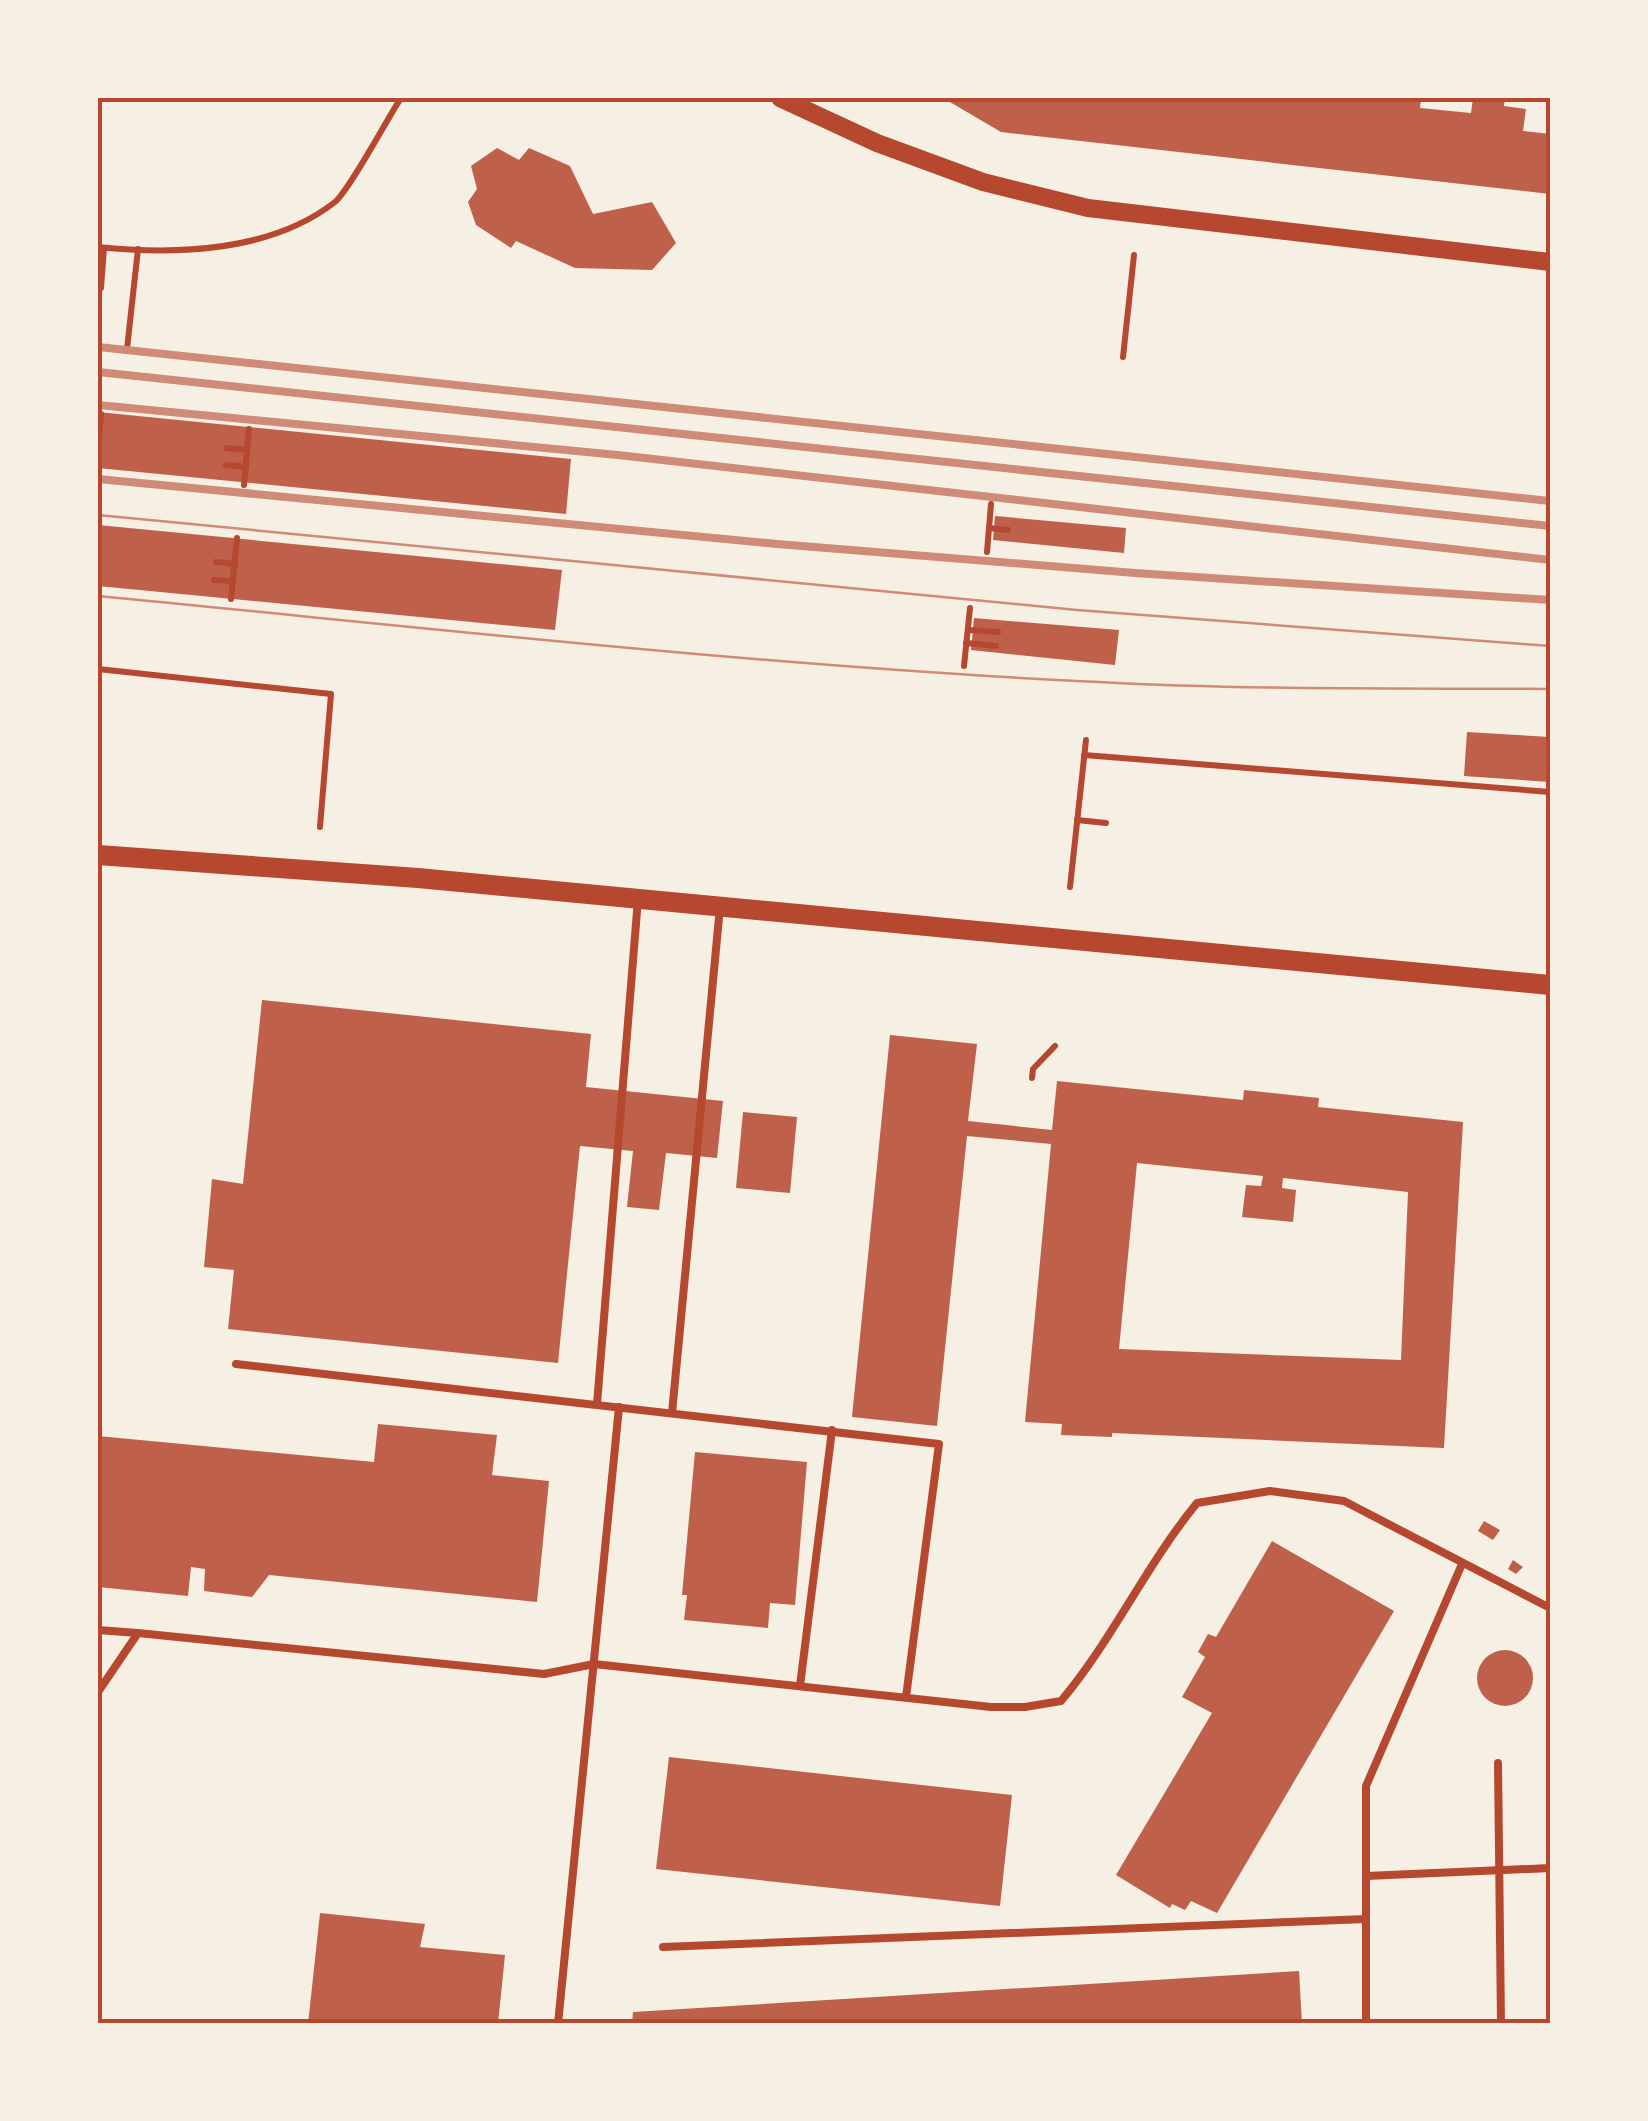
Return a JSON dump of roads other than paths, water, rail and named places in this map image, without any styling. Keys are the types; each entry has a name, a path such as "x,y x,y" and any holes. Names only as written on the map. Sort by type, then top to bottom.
{"main road":[{"path":"98,855 418,878 1550,985"}],"street":[{"path":"780,98 877,143 983,182 1088,208 1550,262"}],"lane":[{"path":"597,1404 638,899"},
{"path":"672,1413 720,907"},
{"path":"236,1364 939,1444 906,1697"},
{"path":"558,2024 620,1407"},
{"path":"800,1686 832,1430"},
{"path":"98,1630 544,1674 594,1664 1025,1707 1061,1700 1094,1661 1172,1533 1197,1504 1270,1490 1344,1501 1550,1608"},
{"path":"1366,2024 1366,1786 1462,1564"},
{"path":"98,1692 138,1633"},
{"path":"1498,1764 1501,2024"},
{"path":"1366,1876 1550,1868"},
{"path":"663,1947 1366,1919"}],"tram line":[{"path":"98,515 1077,610 1550,646"},
{"path":"98,596 597,645 972,675 1211,686 1550,689"}],"railway":[{"path":"98,347 1550,501"},
{"path":"98,372 1550,526"},
{"path":"98,405 618,455 1550,560"},
{"path":"98,479 777,544 1135,573 1550,600"}]}
